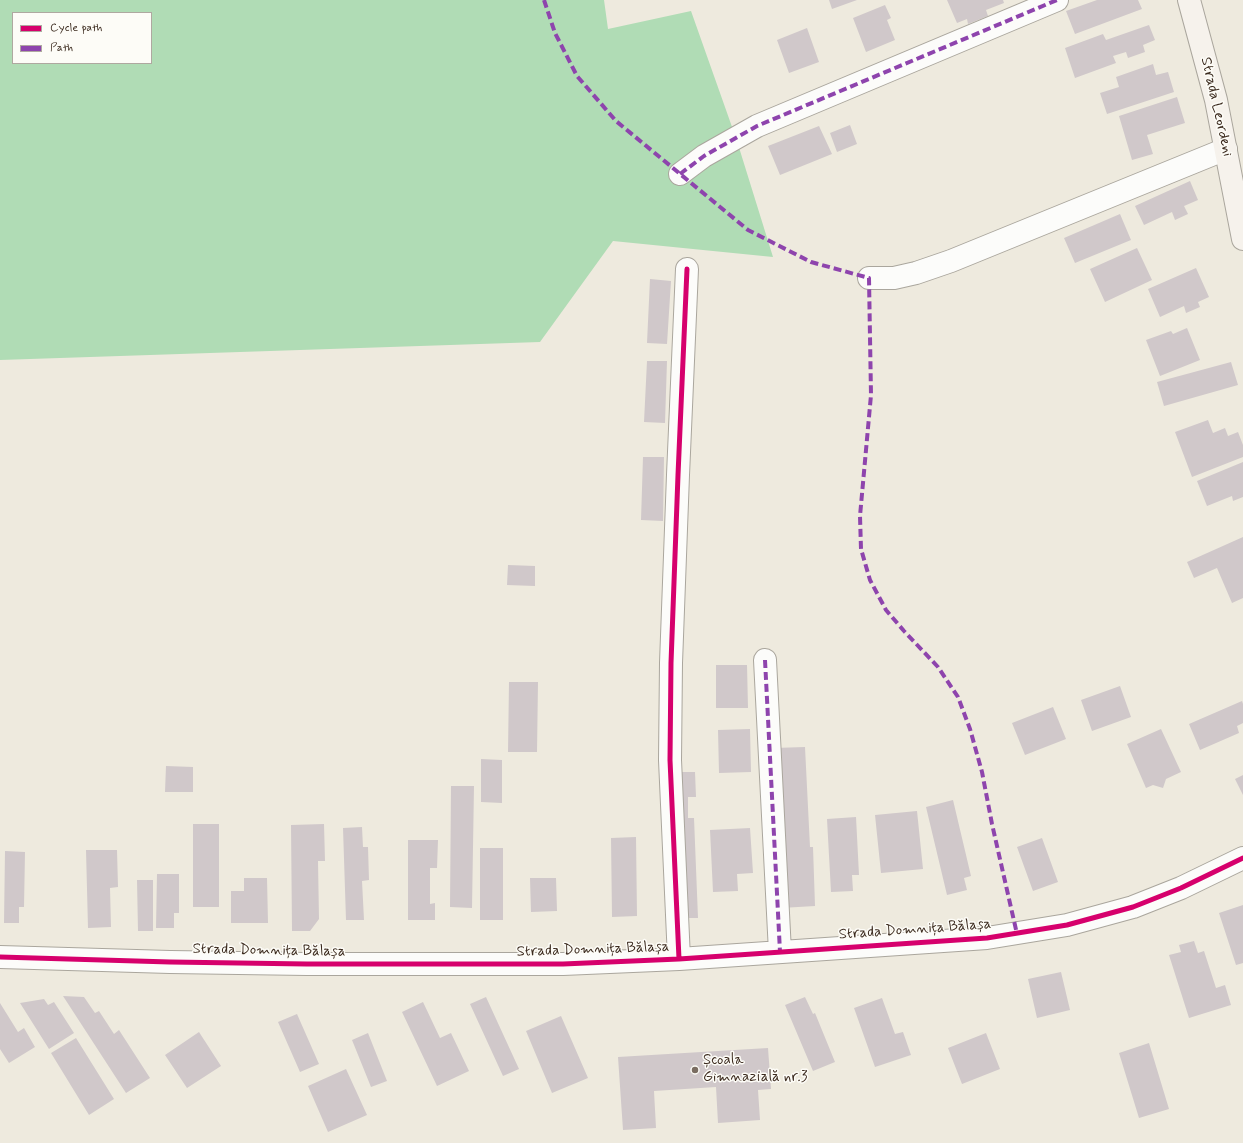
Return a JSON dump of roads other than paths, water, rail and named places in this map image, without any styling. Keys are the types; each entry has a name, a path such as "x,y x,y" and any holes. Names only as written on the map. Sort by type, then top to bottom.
{"main road":[{"name":"Strada Leordeni","path":"1189,0 1216,100 1243,239"}],"street":[{"path":"680,174 704,156 757,126 1057,0"},
{"path":"869,278 894,278 916,273 951,261 1226,149"},
{"path":"679,959 670,760 678,475 687,269"},
{"path":"765,660 780,952"},
{"name":"Strada Domnița Bălașa","path":"0,957 170,962 563,964 679,959 987,938 1067,925 1133,907 1181,888 1243,858"}],"place":[{"name":"Școala Gimnazială nr.3","path":"695,1070"}]}
